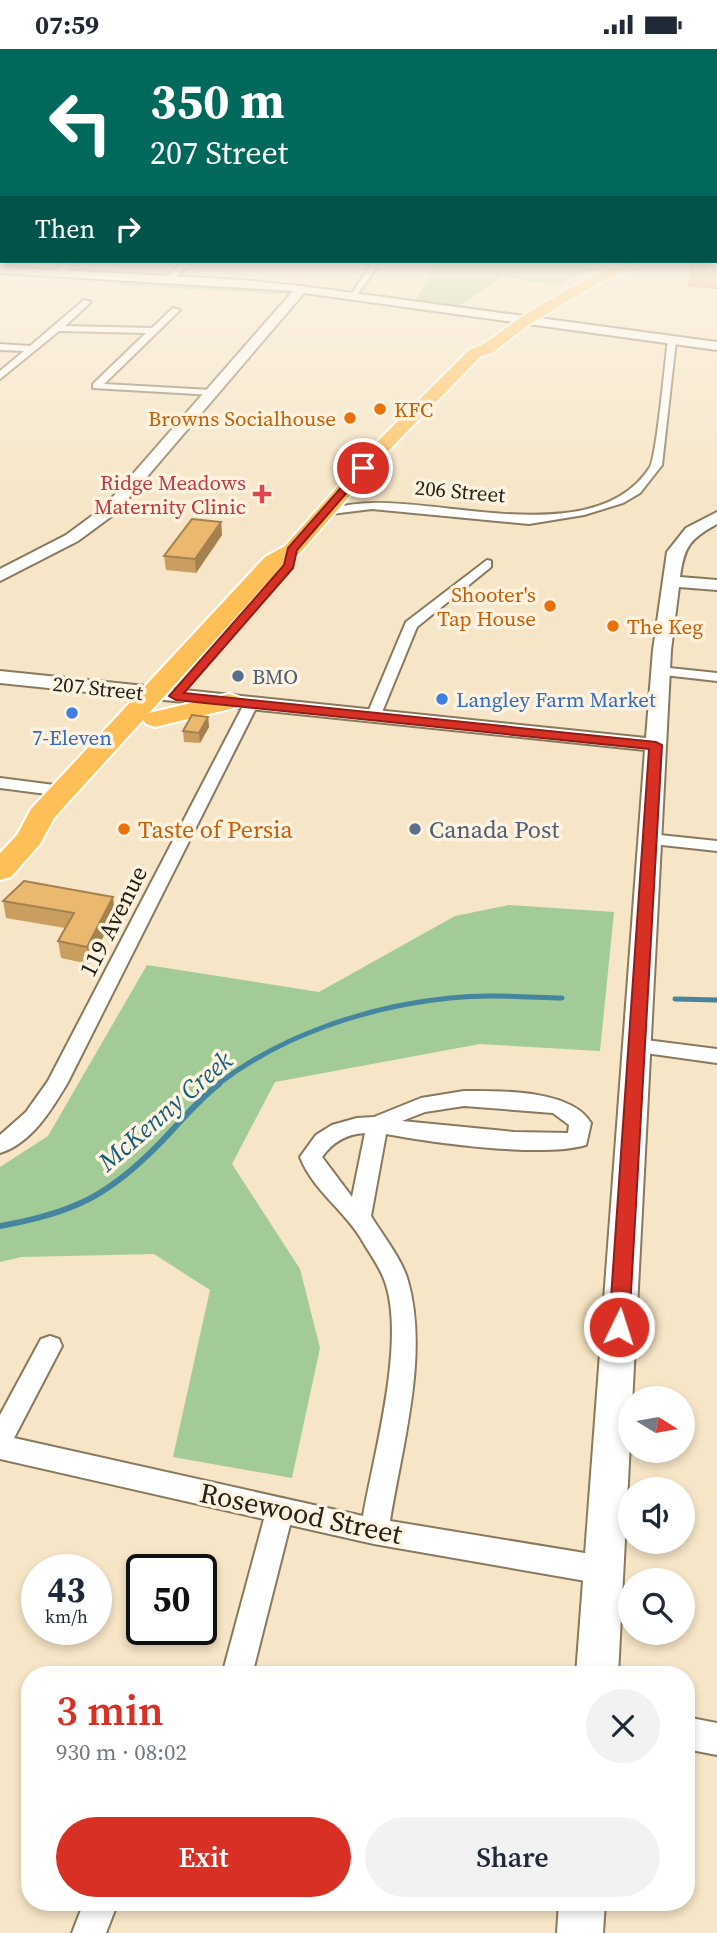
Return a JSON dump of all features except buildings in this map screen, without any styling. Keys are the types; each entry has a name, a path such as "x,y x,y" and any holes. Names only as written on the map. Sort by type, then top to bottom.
{"highway":[{"path":"30,838 62,820 161,703 273,562 292,550 323,512 447,379 475,353 477,346"},
{"path":"0,871 30,838 41,815 62,791 161,703 240,703"}],"main road":[{"path":"0,576 72,538 100,519 133,486 252,346"},
{"path":"598,1666 660,671 675,552 692,531 717,517"},
{"path":"670,581 717,585"},
{"name":"207 Street","path":"0,677 161,703"},
{"path":"240,703 656,745"},
{"path":"580,1933 581,1911"}],"street":[{"path":"0,376 38,346"},
{"path":"138,346 96,386 211,393"},
{"name":"206 Street","path":"323,512 372,506 544,519 584,512 619,501 636,491 654,471 659,456 671,346"},
{"path":"0,347 34,349"},
{"name":"206 Street","path":"343,491 359,502 372,506"},
{"path":"373,716 411,625 487,564"},
{"path":"660,671 717,677"},
{"name":"119 Avenue","path":"0,1145 14,1137 39,1113 58,1082 240,703"},
{"path":"0,783 62,791"},
{"path":"650,839 717,846"},
{"path":"638,1045 717,1056"},
{"path":"360,1216 377,1125 402,1110 434,1102 481,1096 555,1106 566,1110 580,1123 581,1133 578,1139 568,1143 536,1142 377,1125 358,1124 327,1137 311,1157 314,1167 343,1202 360,1216 396,1279 405,1327 404,1359 374,1531"},
{"path":"0,1440 50,1346"},
{"name":"Rosewood Street","path":"0,1447 374,1531 603,1570"},
{"path":"239,1666 280,1510"},
{"path":"695,1735 717,1739"},
{"path":"89,1933 98,1911"}],"green space":[{"path":"509,905 614,912 600,1051 480,1044 275,1082 232,1164 300,1269 320,1348 292,1478 173,1457 210,1290 154,1254 21,1257 0,1262 0,1167 48,1136 147,965 319,992 455,916"}],"waterway":[{"name":"McKenny Creek","path":"217,1085 269,1051 297,1038 388,1008 464,997 562,998"},
{"name":"McKenny Creek","path":"675,999 717,1000"},
{"name":"McKenny Creek","path":"0,1226 70,1208 107,1188 143,1160 219,1084"}],"place":[{"name":"KFC","path":"380,409"},
{"name":"Browns Socialhouse","path":"350,418"},
{"name":"Ridge Meadows Maternity Clinic","path":"262,494"},
{"name":"Shooter's Tap House","path":"550,606"},
{"name":"The Keg","path":"613,626"},
{"name":"BMO","path":"238,676"},
{"name":"Langley Farm Market","path":"442,699"},
{"name":"7-Eleven","path":"72,713"},
{"name":"Taste of Persia","path":"124,829"},
{"name":"Canada Post","path":"415,829"}],"route":[{"path":"363,468 292,550 289,565 176,696 656,745 619,1327"}]}
